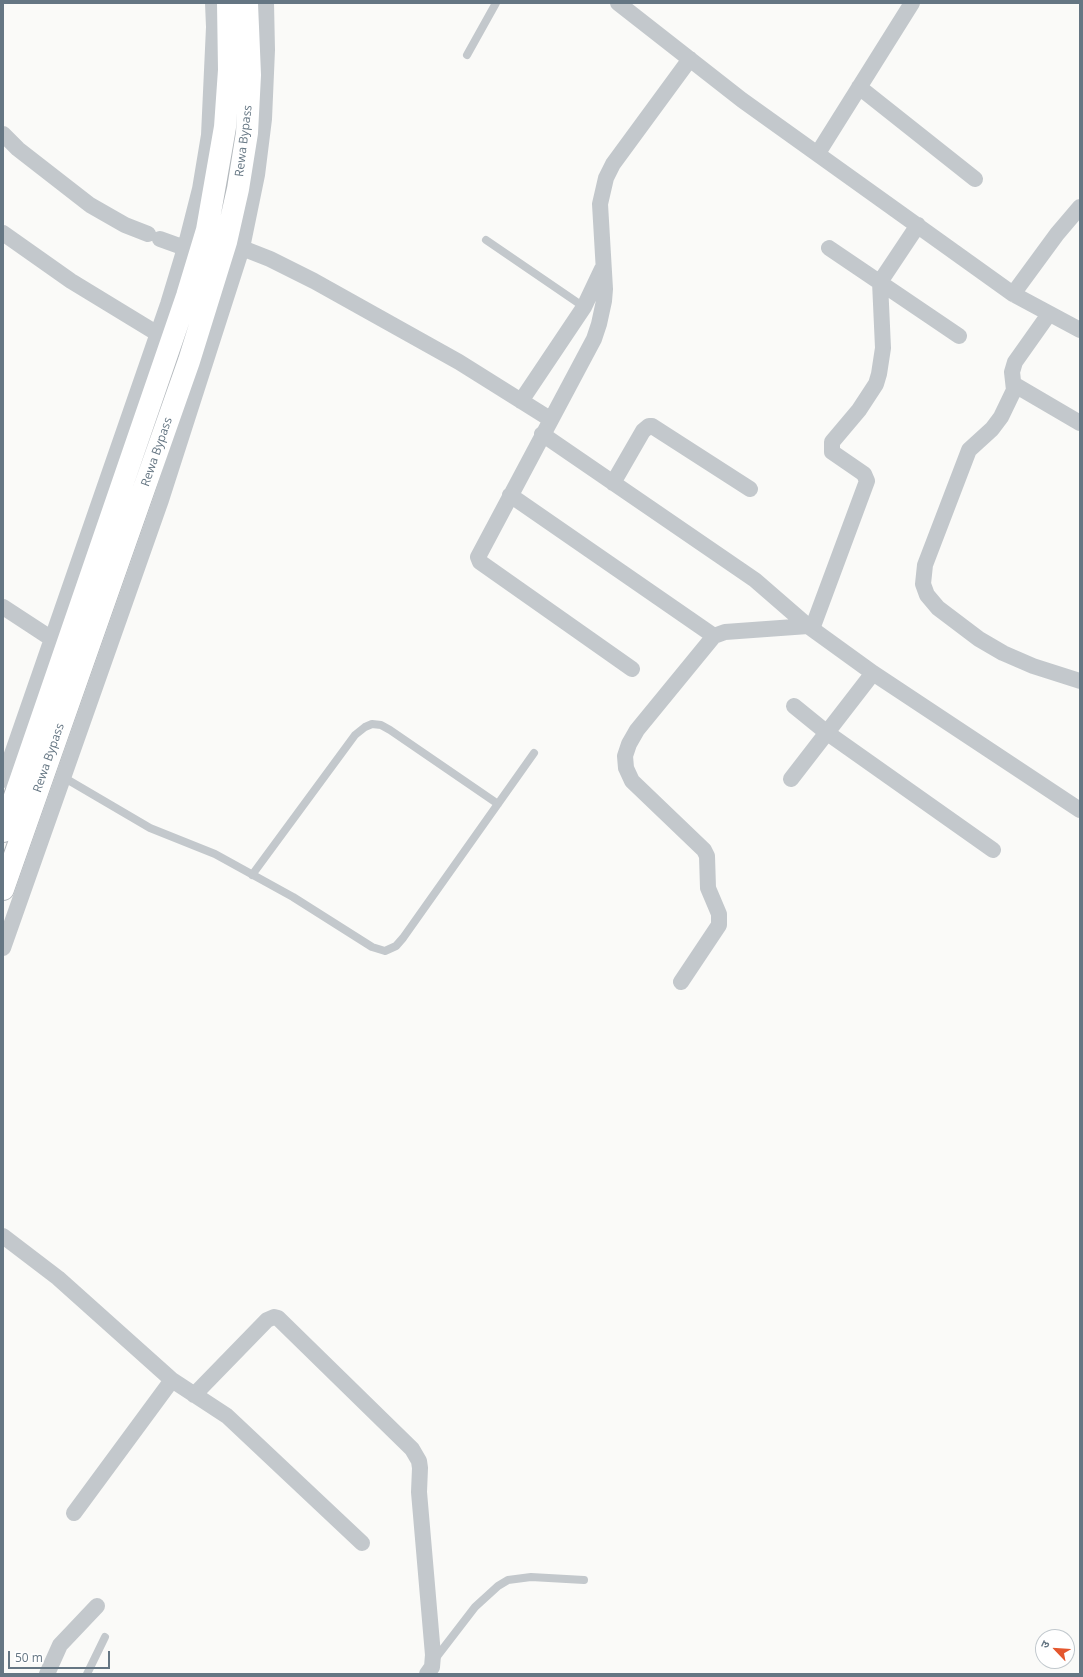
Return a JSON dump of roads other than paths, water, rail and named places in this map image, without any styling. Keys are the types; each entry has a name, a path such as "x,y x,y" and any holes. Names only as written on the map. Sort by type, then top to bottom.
{"highway":[{"name":"Rewa Bypass","path":"3,831 187,296 207,230 225,127 229,70 228,3"},
{"name":"Rewa Bypass","path":"3,889 186,368 226,242 238,189 247,133 250,75 247,3"}],"street":[{"path":"3,780 158,334 185,248 200,189 209,134 213,3"},
{"path":"3,948 161,500 242,248 258,175 264,119 267,50 266,3"},
{"path":"618,3 742,100 1013,294 1080,330"},
{"path":"818,153 912,3"},
{"path":"632,669 480,562 479,553 594,339 604,301 600,204 606,178 613,164 690,59"},
{"path":"859,87 975,180"},
{"path":"3,134 36,163 90,205 125,225 185,248"},
{"path":"1013,294 1057,234 1080,207"},
{"path":"810,627 867,481 864,474 836,457 832,452 831,448 834,436 868,396 879,374 883,348 880,282 918,225"},
{"path":"3,233 71,281 158,334"},
{"path":"242,248 270,259 314,281 459,362 550,419"},
{"path":"829,248 959,336"},
{"path":"521,402 584,307 602,269"},
{"path":"1049,314 1015,362 1012,372 1015,385 1012,396 997,422 970,450 925,565 923,584 927,595 938,608 979,639 1003,653 1033,666 1080,682"},
{"path":"1015,385 1080,423"},
{"path":"613,483 643,431 652,426 750,489"},
{"path":"542,434 756,580 810,627 873,673 1080,810"},
{"path":"510,495 714,636"},
{"path":"3,607 52,639"},
{"path":"681,982 719,925 719,914 708,888 707,856 704,850 632,781 626,768 625,756 629,744 637,730 714,636 726,632 810,627"},
{"path":"791,779 873,673"},
{"path":"794,706 826,732 993,850"},
{"path":"3,1236 58,1278 172,1380 227,1416 362,1543"},
{"path":"194,1395 267,1320 274,1317 278,1318 412,1449 419,1461 420,1468 419,1492 430,1668"},
{"path":"74,1512 172,1380"},
{"path":"47,1674 60,1646 97,1606"}],"lane":[{"path":"467,55 496,3"},
{"path":"486,240 584,307"},
{"path":"252,874 355,735 364,727 372,724 381,725 390,730 498,804"},
{"path":"63,777 150,828 209,852 252,874 372,947 379,950 390,950 403,938 534,753"},
{"path":"430,1668 475,1607 498,1586 508,1580 531,1577 584,1580"},
{"path":"87,1674 105,1637"}]}
